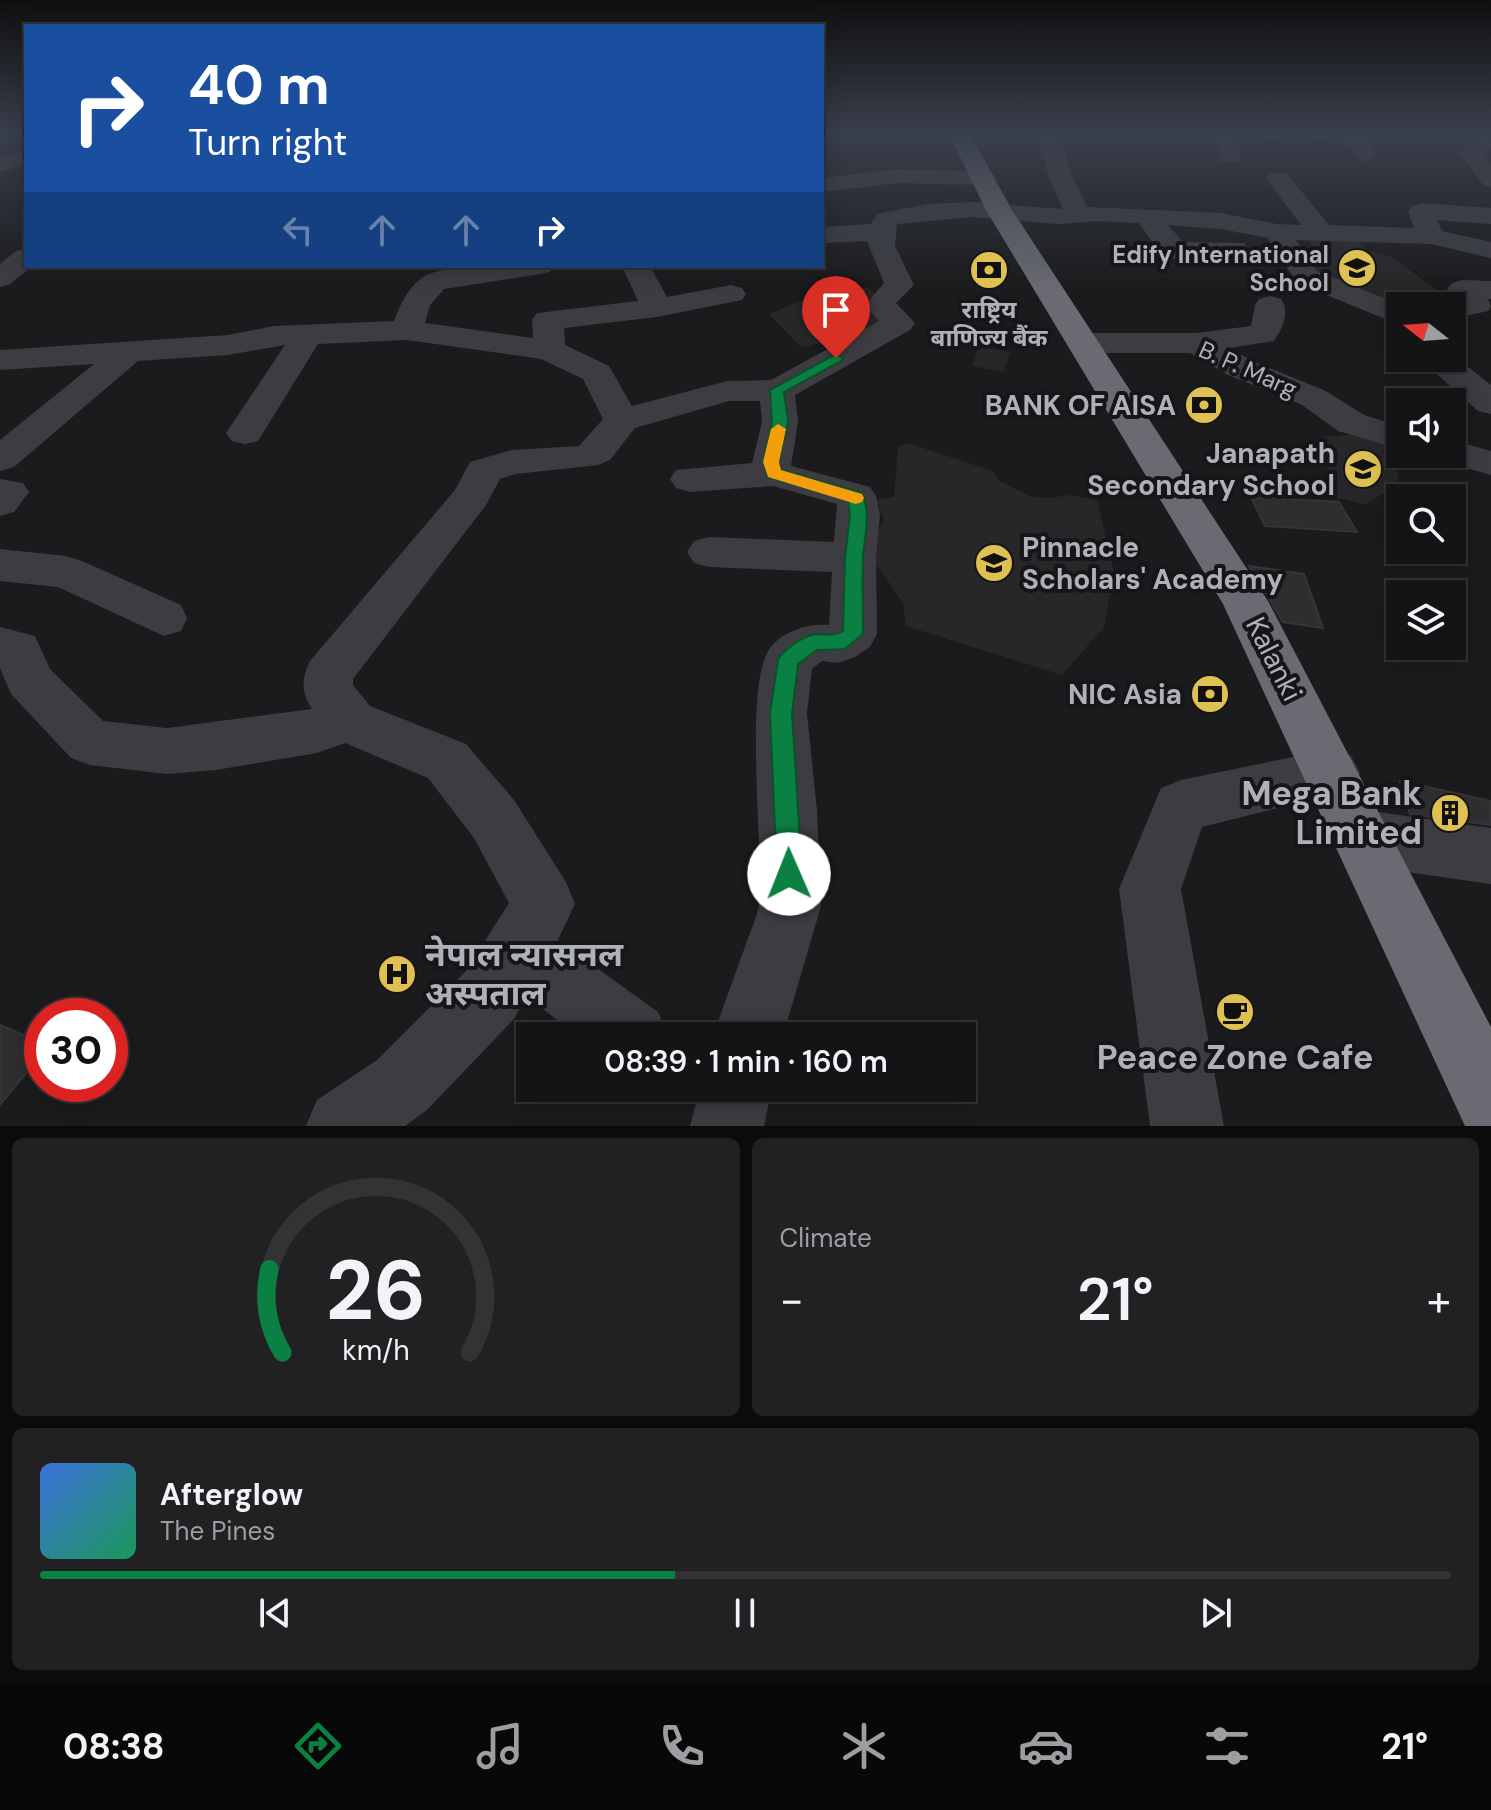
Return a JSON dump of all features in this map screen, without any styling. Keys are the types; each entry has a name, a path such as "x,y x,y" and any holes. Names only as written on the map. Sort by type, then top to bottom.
{"highway":[{"name":"Kalanki","path":"977,185 1085,343 1245,601 1491,1101"}],"street":[{"path":"346,720 346,711 328,693 328,675 472,496 484,471 512,462 584,457 597,452 622,420 727,391 777,390 899,323 880,305 899,285 881,254 879,232 886,219 904,215 939,185"},
{"path":"989,185 1027,215 1079,216 1098,213 1221,221 1277,232 1321,233 1428,213 1491,216"},
{"path":"1064,185 1079,216"},
{"path":"1283,185 1321,233"},
{"path":"1428,213 1491,250"},
{"path":"1147,216 1175,251 1234,249"},
{"path":"824,235 879,232"},
{"path":"1277,232 1307,277 1386,310"},
{"path":"0,278 24,259"},
{"path":"407,330 416,303 435,282 527,268"},
{"path":"637,268 657,308"},
{"path":"1465,292 1462,289 1491,290"},
{"path":"1466,293 1477,305 1466,307"},
{"path":"549,350 548,320 657,308 731,294"},
{"path":"1197,343 1263,334 1269,322 1270,305"},
{"path":"7,365 130,351 228,345 274,336 407,330 549,350 597,373 622,420"},
{"path":"245,433 308,334"},
{"name":"B. P. Marg","path":"1085,343 1197,343 1240,368 1314,398 1351,423 1386,434"},
{"path":"0,459 130,351"},
{"path":"1453,372 1491,403"},
{"path":"774,474 771,462 780,422 777,390"},
{"path":"1466,456 1491,463"},
{"path":"690,479 774,474 856,496 859,515 854,558 853,634 838,644 814,642 788,660 781,713 788,811 790,906 753,1022"},
{"path":"0,492 9,492 0,503"},
{"path":"709,552 854,558"},
{"path":"0,565 66,572 164,618"},
{"path":"0,646 18,649 29,680 90,742 167,751 216,747 317,731 346,720 447,761 494,819 544,904 490,995 402,1085 343,1126"},
{"path":"1187,1126 1150,889 1181,806 1332,773"},
{"path":"1364,838 1491,856"},
{"path":"517,949 615,1022"}],"shaded area":[{"name":"Edify International School","path":"1306,235 1347,237 1363,243 1365,250 1392,257 1438,291 1386,292 1386,302 1317,279 1303,253 1316,254"},
{"path":"867,287 885,301 886,320 851,337 801,347 769,314 806,298 820,305"},
{"path":"979,346 1010,352 1004,372 972,366"},
{"name":"Janapath Secondary School","path":"1355,434 1386,444 1386,468 1397,468 1399,484 1386,484 1386,494 1366,505 1334,497 1322,437"},
{"name":"Pinnacle Scholars' Academy","path":"908,443 993,471 1000,481 1030,496 1048,498 1070,495 1097,500 1114,573 1104,627 1062,675 906,626 903,603 869,554 884,519 876,500 894,497 898,447"}],"building":[{"path":"1251,497 1339,502 1357,532 1265,526"},
{"path":"1249,566 1304,574 1323,628 1283,622"},
{"name":"Mega Bank Limited","path":"1400,781 1491,801 1491,825 1410,814"},
{"path":"0,1025 24,1035 24,1076 0,1105"}],"slow traffic":[{"path":"778,429 771,462 774,474 856,498"}],"place":[{"name":"Edify International School","path":"1357,268"},
{"name":"राष्ट्रिय बाणिज्य बैंक","path":"989,270"},
{"name":"BANK OF AISA","path":"1204,405"},
{"name":"Janapath Secondary School","path":"1363,469"},
{"name":"Pinnacle Scholars' Academy","path":"994,563"},
{"name":"NIC Asia","path":"1210,694"},
{"name":"Mega Bank Limited","path":"1450,813"},
{"name":"नेपाल न्यासनल अस्पताल","path":"397,974"},
{"name":"Peace Zone Cafe","path":"1235,1012"}],"route":[{"path":"789,874 781,713 788,660 814,642 838,644 853,634 854,558 859,515 856,496 794,482 774,474 771,462 780,422 777,390 836,358"}]}
